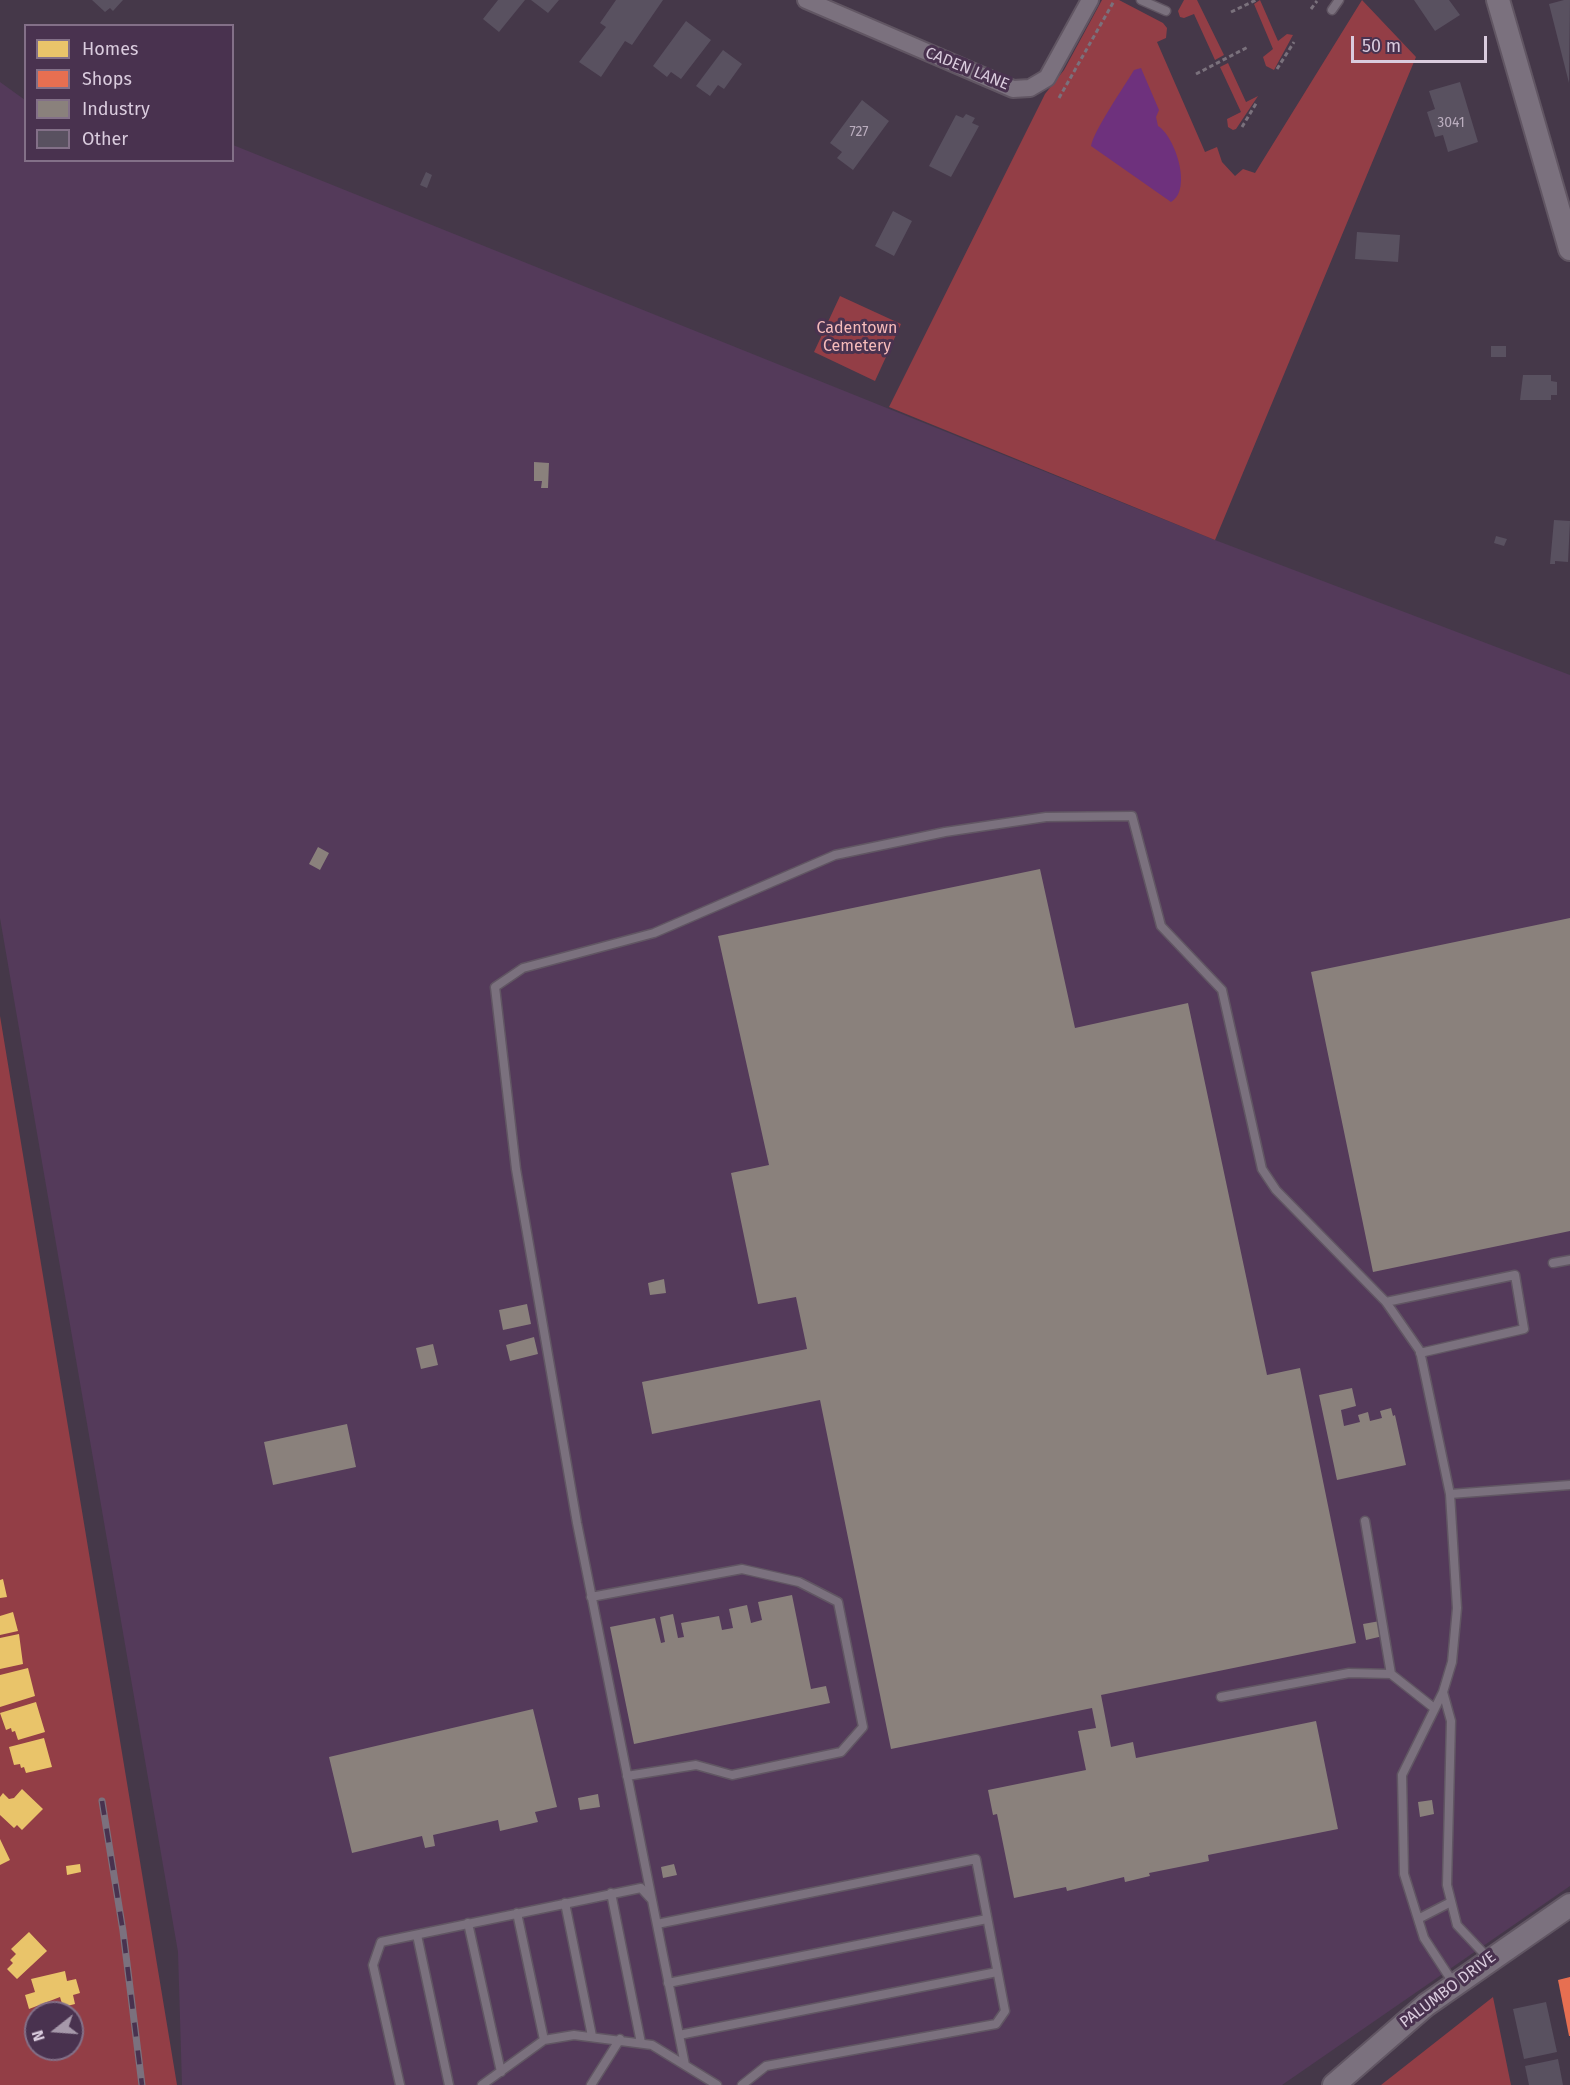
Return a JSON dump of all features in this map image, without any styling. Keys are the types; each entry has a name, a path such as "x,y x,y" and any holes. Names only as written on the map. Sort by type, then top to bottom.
{"street":[{"name":"CADEN LANE","path":"806,0 1012,89 1029,88 1047,78 1090,0"},
{"path":"1498,0 1570,249"},
{"name":"PALUMBO DRIVE","path":"1334,2085 1376,2046 1454,1984 1570,1905"}],"lane":[{"path":"1141,0 1166,11"},
{"path":"1332,10 1339,0"},
{"path":"685,2065 591,1597 516,1169 495,987 523,968 654,933 835,855 945,832 1046,817 1132,816 1161,926 1222,990 1263,1169 1276,1190 1386,1302 1420,1353 1450,1494 1457,1608 1452,1662 1443,1692 1402,1775 1404,1874 1424,1938 1454,1984"},
{"path":"1552,1263 1570,1260"},
{"path":"1386,1302 1515,1275 1524,1329 1420,1353"},
{"path":"1450,1494 1570,1485"},
{"path":"1365,1521 1391,1674"},
{"path":"591,1597 742,1569 799,1582 838,1602 861,1716 863,1727 841,1752 732,1775 696,1765 627,1776"},
{"path":"1221,1697 1349,1673 1391,1674 1434,1708"},
{"path":"1443,1692 1451,1720 1447,1885 1457,1925 1489,1959"},
{"path":"657,1924 976,1859 1005,2011 996,2024 766,2066 742,2085"},
{"path":"400,2085 373,1965 381,1942 641,1888 652,1899"},
{"path":"611,1893 641,2043"},
{"path":"1418,1919 1451,1902"},
{"path":"565,1903 592,2036"},
{"path":"517,1913 544,2040"},
{"path":"668,1983 987,1919"},
{"path":"468,1923 501,2072"},
{"path":"417,1935 449,2085"},
{"path":"679,2035 997,1972"},
{"path":"482,2085 544,2040 574,2035 652,2045 717,2085"},
{"path":"591,2085 620,2040"}],"path":[{"path":"1231,12 1256,0"},
{"path":"1311,9 1317,0"},
{"path":"1059,98 1114,1"},
{"path":"1277,69 1294,42"},
{"path":"1196,74 1248,47"},
{"path":"1242,127 1257,102"}],"shaded area":[{"path":"1141,68 1159,110 1156,117 1158,126 1170,140 1179,163 1181,186 1177,196 1171,202 1091,146 1103,119 1134,70"},
{"path":"0,82 24,99 24,162 234,162 234,145 1215,540 1570,675 1570,1886 1282,2085 182,2085 178,1952 0,918"}],"green space":[{"path":"1102,0 1119,0 1163,23 1167,28 1166,38 1157,42 1205,152 1217,147 1222,162 1235,176 1243,169 1255,173 1362,0 1416,57 1215,540 889,407 1045,94 1064,70"},
{"path":"1184,0 1197,0 1224,55 1215,60 1194,14 1184,18 1180,17 1178,11"},
{"path":"1260,0 1278,41 1287,34 1293,35 1274,70 1266,66 1263,57 1273,49 1254,4"},
{"path":"1228,63 1246,102 1258,96 1236,129 1233,130 1228,127 1227,119 1241,112 1220,67"},
{"name":"Cadentown Cemetery","path":"840,296 901,324 875,381 814,352"},
{"path":"0,1016 177,2085 0,2085"},
{"path":"1493,1997 1511,2085 1381,2085"}],"building: Homes":[{"path":"3,1579 7,1597 0,1598 0,1580"},
{"path":"13,1612 18,1631 0,1635 0,1616"},
{"path":"19,1634 23,1664 0,1669 0,1638"},
{"path":"28,1668 35,1696 0,1707 0,1675"},
{"path":"36,1702 45,1732 18,1740 15,1731 12,1732 11,1728 6,1730 0,1713"},
{"path":"44,1738 52,1767 26,1773 20,1764 14,1765 9,1747"},
{"path":"22,1789 43,1809 22,1830 17,1825 14,1828 0,1815 0,1797 3,1793 9,1799 14,1798"},
{"path":"0,1839 10,1860 0,1865"},
{"path":"80,1864 81,1872 67,1875 66,1866"},
{"path":"29,1932 47,1951 17,1979 7,1969 13,1963 10,1960 16,1954 11,1949"},
{"path":"65,1971 67,1981 76,1979 80,1993 73,1995 74,2001 61,2001 60,1997 50,2001 27,2001 25,1995 35,1992 31,1979"}],"building: Shops":[{"path":"1570,1977 1570,2036 1569,2036 1558,1980"}],"building: Industry":[{"path":"534,462 549,463 548,488 541,488 542,481 534,481"},
{"path":"318,847 329,853 320,870 309,864"},
{"path":"1040,869 1075,1028 1188,1003 1267,1375 1300,1368 1356,1643 1101,1695 1111,1747 1133,1742 1136,1758 1316,1721 1338,1829 1208,1855 1209,1861 1149,1873 1150,1876 1125,1882 1124,1877 1067,1891 1066,1887 1014,1898 997,1814 993,1815 988,1790 1086,1770 1078,1731 1096,1728 1092,1708 891,1749 820,1400 652,1434 642,1382 807,1349 796,1297 758,1304 731,1173 769,1165 718,936"},
{"path":"1570,918 1570,1231 1373,1272 1311,972"},
{"path":"664,1279 666,1293 650,1295 648,1283"},
{"path":"527,1304 531,1324 503,1330 499,1310"},
{"path":"534,1337 538,1354 510,1361 506,1345"},
{"path":"433,1344 438,1365 421,1369 416,1348"},
{"path":"1352,1388 1356,1406 1341,1410 1344,1426 1360,1422 1358,1415 1368,1412 1370,1421 1382,1418 1380,1411 1391,1408 1393,1416 1395,1415 1406,1465 1337,1480 1319,1395"},
{"path":"347,1424 356,1467 273,1485 264,1442"},
{"path":"792,1595 811,1689 826,1686 830,1703 634,1744 610,1627 655,1618 661,1643 665,1642 660,1617 673,1614 678,1638 684,1637 681,1623 719,1616 722,1630 733,1628 729,1609 747,1605 751,1623 762,1620 758,1602"},
{"path":"1380,1621 1383,1636 1366,1640 1363,1624"},
{"path":"533,1709 557,1807 535,1812 538,1822 500,1831 498,1820 433,1835 435,1846 425,1848 422,1836 352,1853 329,1757"},
{"path":"598,1794 600,1807 580,1810 578,1798"},
{"path":"1432,1800 1434,1814 1420,1817 1418,1802"},
{"path":"674,1864 677,1875 663,1878 661,1867"}],"building: Other":[{"path":"92,0 123,0 113,11 110,8 105,12"},
{"path":"498,0 525,0 499,32 483,19"},
{"path":"531,0 559,0 548,13"},
{"path":"616,0 663,0 632,45 625,41 601,77 579,62 606,27 600,23"},
{"path":"1414,0 1449,0 1460,15 1435,31"},
{"path":"1570,0 1569,83 1549,4"},
{"path":"686,21 711,40 681,79 671,72 667,77 653,66"},
{"path":"723,50 742,64 724,89 718,85 710,96 696,86"},
{"path":"1460,82 1478,142 1448,152 1443,135 1435,137 1427,112 1435,109 1429,91"},
{"path":"862,100 889,121 853,170 837,158 842,152 830,143"},
{"path":"966,114 975,118 972,123 979,126 951,177 929,166 956,115 963,118"},
{"path":"426,172 432,175 427,188 420,185"},
{"path":"893,211 912,221 894,256 875,246"},
{"path":"1357,232 1400,235 1398,262 1355,259"},
{"path":"1491,346 1506,346 1506,357 1491,357"},
{"path":"1523,375 1551,375 1551,381 1557,382 1557,395 1551,395 1551,400 1520,400"},
{"path":"1554,520 1570,521 1568,562 1555,561 1555,564 1550,564"},
{"path":"1496,536 1507,539 1504,546 1494,543"},
{"path":"1546,2002 1557,2052 1524,2059 1513,2009"},
{"path":"1558,2059 1563,2085 1529,2085 1525,2066"}],"railway":[{"path":"102,1801 123,1931 142,2085"}]}
